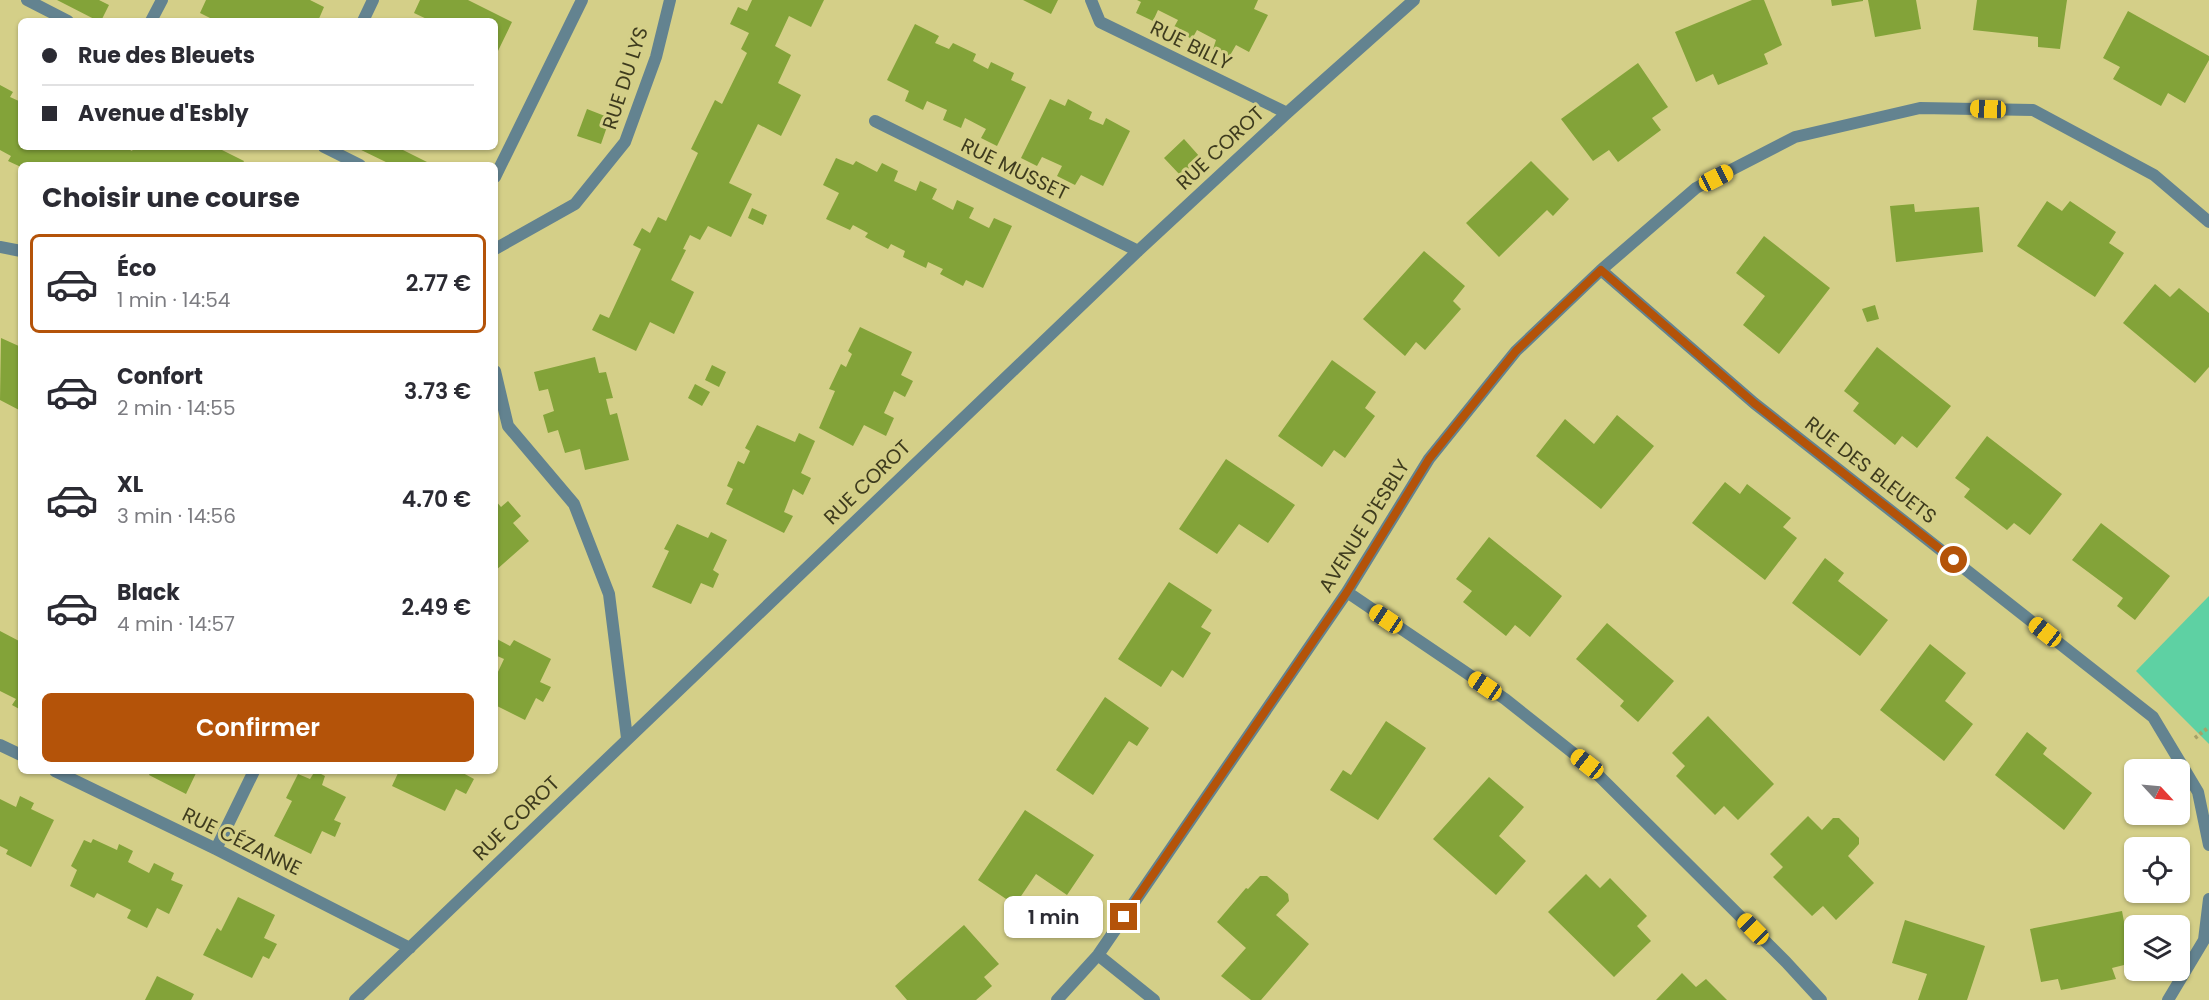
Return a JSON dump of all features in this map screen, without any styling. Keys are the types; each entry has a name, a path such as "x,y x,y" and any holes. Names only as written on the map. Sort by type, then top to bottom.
{"street":[{"path":"27,0 62,18"},
{"path":"153,18 162,0"},
{"path":"364,18 373,0"},
{"path":"498,171 582,0"},
{"name":"RUE DU LYS","path":"498,247 575,204 625,142 656,57 670,0"},
{"name":"RUE BILLY","path":"1091,0 1100,22 1287,113"},
{"name":"RUE COROT","path":"355,1000 1138,251 1287,113 1414,0"},
{"name":"AVENUE D'ESBLY","path":"1057,1000 1098,955 1347,592 1429,459 1516,351 1601,270 1696,188 1795,137 1920,108 2033,110 2154,175 2209,222"},
{"name":"RUE MUSSET","path":"874,121 1138,251"},
{"path":"330,150 354,162"},
{"path":"0,247 18,250"},
{"name":"RUE DES BLEUETS","path":"1601,270 1754,403 2154,717 2198,792 2209,845"},
{"path":"498,384 508,426 574,504 609,594 627,738"},
{"path":"1347,592 1505,699 1587,764 1786,962 1821,1000"},
{"path":"0,745 18,754"},
{"name":"RUE CÉZANNE","path":"61,774 411,948"},
{"path":"216,849 253,774"},
{"path":"2168,1000 2204,940 2209,899"},
{"path":"1098,955 1154,1000"}],"green space":[{"path":"2209,596 2209,744 2136,671"}],"building":[{"path":"57,0 99,0 109,5 102,18 92,18"},
{"path":"206,0 310,0 324,7 319,18 210,18 200,13"},
{"path":"420,0 468,0 512,22 498,51 498,18 425,18 414,13"},
{"path":"752,0 824,0 811,27 789,16 775,46 791,55 778,83 801,95 781,136 758,124 729,183 752,194 731,237 708,226 700,240 690,235 683,249 686,250 671,280 694,292 674,334 650,322 636,351 592,330 600,314 609,318 641,249 633,245 642,228 650,233 658,217 666,221 698,153 691,149 715,100 722,104 747,53 741,49 749,33 730,24 738,7 747,11"},
{"path":"1023,0 1058,0 1051,14"},
{"path":"1137,0 1258,0 1254,9 1268,15 1249,52 1236,45 1229,57 1213,49 1216,40 1197,30 1192,39 1173,29 1178,20 1158,10 1153,21 1136,13 1141,2"},
{"path":"1752,0 1764,0 1782,45 1764,54 1768,64 1718,85 1713,74 1696,82 1675,32"},
{"path":"1831,0 1863,0 1863,1 1832,6"},
{"path":"1868,0 1916,0 1921,29 1875,37"},
{"path":"1977,0 2067,0 2060,49 2038,47 2038,37 1973,30"},
{"path":"2128,11 2209,56 2209,60 2185,103 2168,93 2161,106 2113,79 2120,67 2103,58"},
{"path":"915,24 939,36 935,43 949,49 953,43 976,54 973,61 988,69 991,62 1014,73 1011,80 1026,87 997,146 981,138 986,129 965,118 961,128 943,120 947,110 927,101 923,110 905,101 909,91 887,80"},
{"path":"1638,63 1668,107 1652,118 1661,130 1618,162 1609,150 1593,161 1561,119"},
{"path":"0,85 13,92 10,97 18,101 18,150 222,150 244,161 18,162 18,166 8,161 11,156 0,150"},
{"path":"1050,99 1065,106 1068,99 1092,112 1089,119 1103,125 1106,118 1130,131 1103,186 1081,175 1075,185 1057,176 1062,166 1042,157 1037,166 1021,158"},
{"path":"587,109 610,118 601,144 577,136"},
{"path":"1184,139 1200,157 1181,176 1164,158"},
{"path":"361,150 403,150 427,162 386,162"},
{"path":"836,158 853,165 856,161 877,172 882,163 898,171 894,181 916,191 920,181 937,189 932,199 953,210 957,200 974,208 969,218 989,228 994,218 1012,226 983,288 966,280 963,286 940,274 943,269 928,262 926,268 903,257 905,251 891,244 888,249 865,237 868,233 853,225 850,230 826,219 839,193 823,185"},
{"path":"1531,161 1569,199 1553,216 1547,210 1499,257 1466,223"},
{"path":"2047,201 2062,211 2070,201 2116,232 2109,243 2124,253 2095,297 2017,246"},
{"path":"1914,204 1915,212 1979,207 1983,252 1896,262 1890,206"},
{"path":"752,208 767,215 763,225 748,218"},
{"path":"1764,236 1830,288 1779,354 1743,325 1765,296 1736,273"},
{"path":"1424,251 1465,286 1453,301 1461,309 1425,350 1416,342 1405,356 1363,319"},
{"path":"2155,284 2170,297 2179,288 2209,313 2209,367 2195,383 2123,323"},
{"path":"1875,305 1879,319 1867,322 1862,309"},
{"path":"860,327 912,352 901,375 913,381 905,397 894,391 884,413 894,418 886,436 864,425 853,446 819,428 835,391 829,389 841,364 846,367 852,354 848,351"},
{"path":"1,338 18,346 18,409 0,400"},
{"path":"1877,347 1951,406 1917,448 1902,436 1895,445 1853,411 1859,403 1844,391"},
{"path":"595,357 599,373 606,372 613,398 606,399 610,415 617,413 629,460 585,470 580,449 565,453 558,430 548,433 543,415 554,411 548,389 539,391 534,372"},
{"path":"1332,360 1376,392 1365,408 1375,416 1345,458 1334,450 1322,467 1278,436"},
{"path":"712,365 726,372 719,387 705,380"},
{"path":"695,384 710,392 702,406 688,398"},
{"path":"1617,415 1654,446 1601,509 1536,456 1565,419 1594,444"},
{"path":"757,425 795,442 799,433 815,441 801,473 811,478 803,495 793,489 784,512 793,516 784,533 726,504 733,489 727,486 738,461 744,464 750,451 745,448"},
{"path":"1987,436 2062,494 2030,535 2014,523 2007,530 1964,497 1970,489 1955,478"},
{"path":"1226,459 1295,505 1268,543 1239,524 1217,554 1179,529"},
{"path":"1725,482 1740,494 1747,484 1791,518 1783,527 1797,538 1765,580 1692,523"},
{"path":"508,501 521,516 513,523 529,541 498,568 498,504 501,507"},
{"path":"2101,523 2170,576 2135,620 2117,606 2123,598 2072,560"},
{"path":"677,524 708,538 711,532 727,540 713,570 719,574 713,588 701,583 691,604 652,587 669,551 664,549"},
{"path":"1489,537 1562,596 1530,637 1515,625 1506,636 1463,602 1472,591 1456,579"},
{"path":"1825,558 1844,573 1838,581 1888,620 1860,656 1792,603"},
{"path":"1169,582 1212,610 1201,627 1211,633 1183,678 1172,670 1161,687 1118,659"},
{"path":"1607,623 1674,681 1638,722 1620,706 1624,701 1576,659"},
{"path":"0,631 18,640 18,708 12,705 16,699 0,691"},
{"path":"498,640 510,646 514,640 551,659 540,682 551,687 543,702 536,698 525,720 498,706 498,672 504,659 498,656"},
{"path":"1930,644 1966,673 1945,701 1973,724 1944,761 1880,710"},
{"path":"1105,697 1149,728 1137,746 1129,741 1093,795 1056,770"},
{"path":"1708,716 1774,784 1738,820 1724,806 1715,815 1676,776 1685,766 1672,753"},
{"path":"1386,721 1426,748 1378,820 1330,790 1343,770 1351,775"},
{"path":"2027,732 2047,748 2043,754 2092,793 2064,830 1995,775"},
{"path":"150,774 196,774 186,794"},
{"path":"298,774 310,779 313,774 325,776 322,785 346,797 334,820 341,823 335,837 322,831 311,854 274,836 292,801 286,798"},
{"path":"398,774 465,774 474,779 466,794 456,789 445,811 392,786"},
{"path":"1489,777 1524,807 1499,836 1526,861 1496,895 1433,839"},
{"path":"20,796 34,803 31,809 54,820 31,867 6,854 8,850 0,846 0,799 16,807"},
{"path":"1025,810 1094,855 1067,895 1036,874 1015,905 978,880"},
{"path":"1808,816 1822,830 1833,818 1839,818 1859,838 1859,844 1848,856 1874,883 1836,920 1823,906 1812,916 1773,877 1783,867 1770,854"},
{"path":"93,839 117,850 119,844 133,851 128,862 149,873 154,863 174,873 171,880 183,885 169,914 157,908 147,928 127,918 131,910 97,893 94,898 70,886 77,870 71,866 84,840 91,843"},
{"path":"1586,874 1600,888 1610,878 1647,916 1637,926 1651,941 1614,977 1548,912"},
{"path":"1260,876 1267,876 1288,894 1289,901 1276,915 1309,944 1261,1000 1251,1000 1221,976 1246,948 1217,922 1246,888 1248,889"},
{"path":"238,897 275,915 264,938 277,944 269,959 263,956 252,978 203,955 217,928 221,931"},
{"path":"2122,911 2124,965 2112,968 2116,979 2061,990 2058,979 2041,982 2030,929"},
{"path":"1905,920 1985,946 1967,1000 1918,1000 1927,974 1892,963"},
{"path":"964,925 999,964 984,977 992,986 976,1000 907,1000 895,986"},
{"path":"1682,973 1696,987 1706,979 1727,1000 1656,1000"},
{"path":"157,976 194,994 191,1000 145,1000"}],"route":[{"path":"1124,917 1347,592 1429,459 1516,351 1601,270 1754,403 1954,560"}]}
